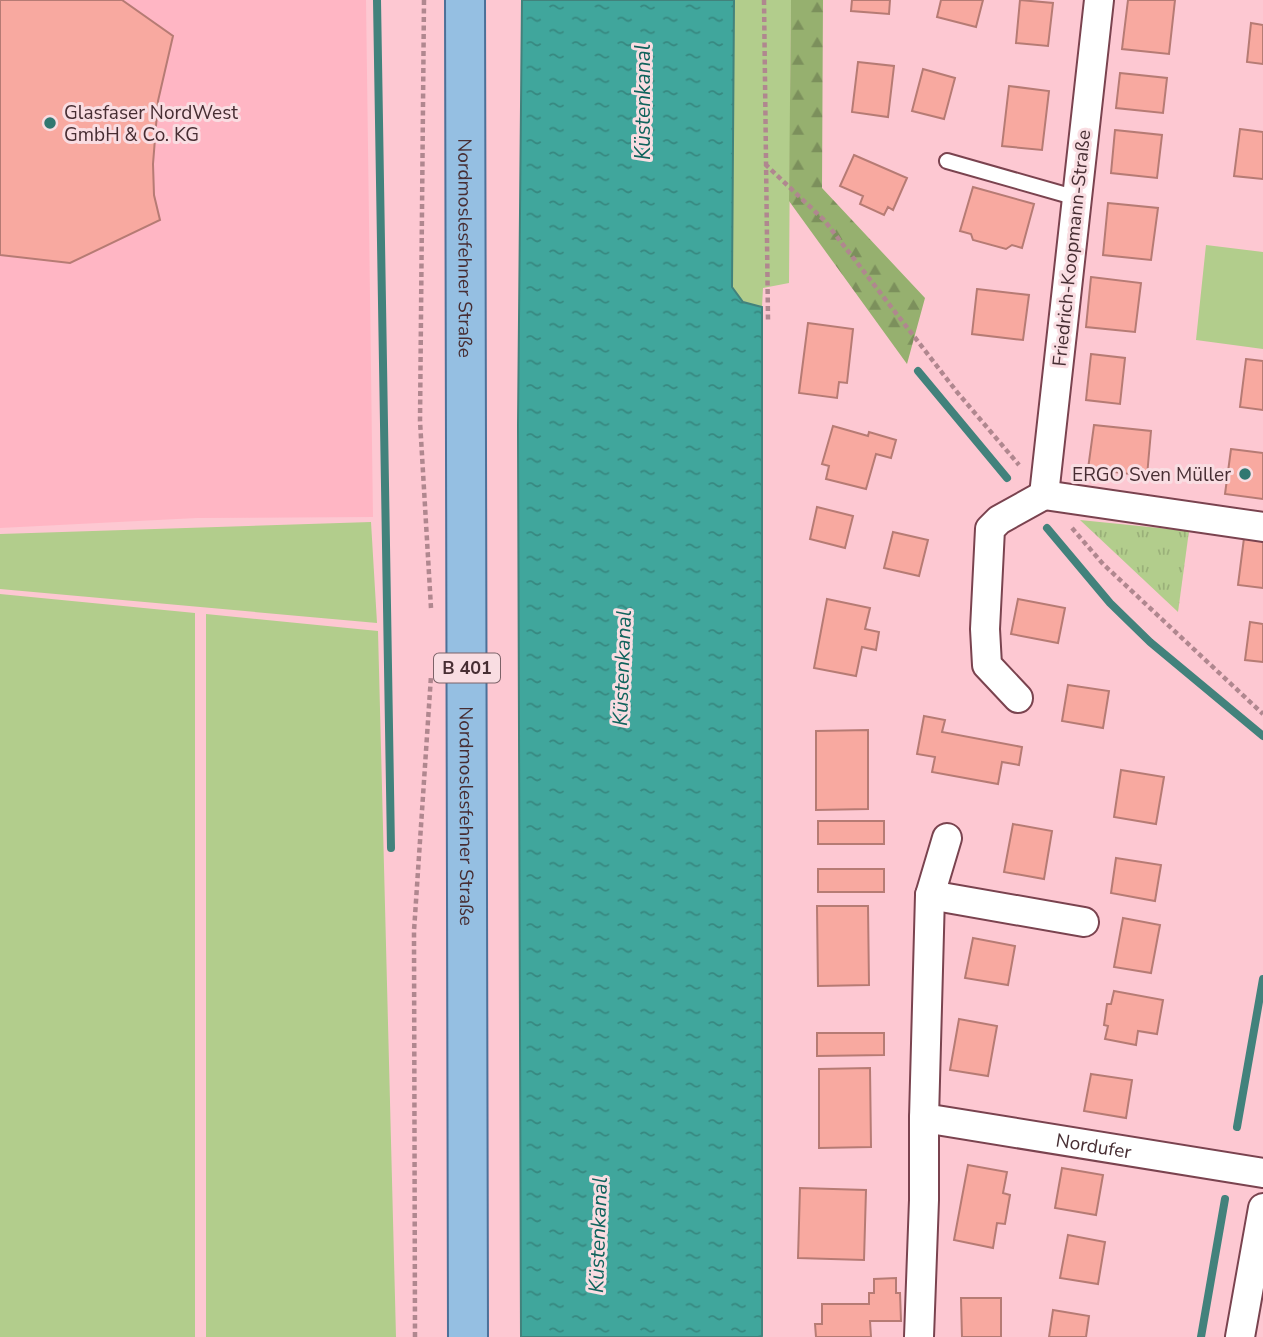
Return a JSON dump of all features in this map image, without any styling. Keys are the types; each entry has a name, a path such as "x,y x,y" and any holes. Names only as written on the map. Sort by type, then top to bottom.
{"main road":[{"name":"Nordmoslesfehner Straße","path":"465,0 468,1337"}],"street":[{"name":"Friedrich-Koopmann-Straße","path":"1044,495 1099,0"},
{"path":"1018,698 987,665 985,629 990,529 999,520 1044,495 1263,527"},
{"path":"919,1337 930,895 947,838"},
{"path":"930,895 1084,922"},
{"name":"Nordufer","path":"924,1118 1263,1173"},
{"path":"1240,1337 1262,1219"}],"lane":[{"path":"947,161 1077,198"}],"path":[{"path":"424,0 420,421 431,619"},
{"path":"764,0 768,320"},
{"path":"765,164 824,220 957,391 1103,564 1263,714"},
{"path":"415,1337 414,930 431,673"}],"shaded area":[{"path":"0,0 366,0 373,517 197,518 0,528"}],"green space":[{"path":"734,0 791,0 789,283 763,288 762,307 743,302 732,288"},
{"path":"791,0 823,0 822,188 925,298 907,364 789,201"},
{"path":"1206,245 1263,252 1263,349 1196,340"},
{"path":"1080,520 1189,531 1178,612"},
{"path":"371,522 377,623 0,589 0,534"},
{"path":"0,594 195,613 195,1337 0,1337"},
{"path":"206,614 378,631 396,1337 206,1337"}],"water":[{"name":"Küstenkanal","path":"522,0 734,0 732,287 743,302 762,307 762,1336 758,1337 521,1337 518,426"}],"building":[{"path":"0,0 122,0 173,36 158,101 153,164 154,195 160,220 70,263 0,255"},
{"path":"852,0 890,0 889,14 851,11"},
{"path":"941,0 983,0 976,27 937,17"},
{"path":"1020,0 1053,3 1048,46 1016,43"},
{"path":"1128,0 1175,0 1169,54 1122,49"},
{"path":"1251,23 1263,25 1263,64 1247,62"},
{"path":"858,62 894,66 888,117 852,112"},
{"path":"923,69 955,78 944,119 912,111"},
{"path":"1120,73 1167,78 1163,113 1116,108"},
{"path":"1009,86 1049,91 1042,150 1002,146"},
{"path":"1240,129 1263,132 1263,179 1234,176"},
{"path":"1115,130 1162,135 1157,178 1111,173"},
{"path":"854,155 907,178 893,210 888,207 884,215 860,204 863,196 840,186"},
{"path":"973,187 1034,204 1022,248 1012,245 1006,249 973,240 971,234 960,231"},
{"path":"1108,203 1158,208 1151,260 1103,255"},
{"path":"1091,277 1141,283 1135,332 1086,327"},
{"path":"977,289 1029,295 1023,340 972,334"},
{"path":"808,323 853,329 847,383 839,382 837,398 799,393"},
{"path":"1091,354 1125,358 1120,404 1086,400"},
{"path":"1246,359 1263,361 1263,410 1240,407"},
{"path":"1094,425 1151,431 1147,476 1088,469"},
{"path":"833,426 868,436 869,432 896,440 891,458 876,454 866,489 826,479 829,466 822,464"},
{"name":"ERGO Sven Müller","path":"1231,449 1263,453 1263,499 1225,494"},
{"path":"817,507 853,516 845,548 810,539"},
{"path":"893,532 928,540 919,576 884,568"},
{"path":"1244,538 1263,541 1263,588 1238,585"},
{"path":"827,599 870,608 865,629 879,632 876,650 862,647 856,676 814,668"},
{"path":"1018,599 1065,608 1058,643 1011,634"},
{"path":"1250,622 1263,624 1263,662 1245,660"},
{"path":"1068,685 1109,691 1103,728 1062,721"},
{"path":"924,716 945,720 942,732 1022,747 1019,765 1002,762 998,784 932,772 935,757 917,754"},
{"path":"868,730 868,809 816,810 816,731"},
{"path":"1121,770 1164,777 1156,824 1114,817"},
{"path":"818,821 884,821 884,844 818,844"},
{"path":"1013,824 1052,831 1044,879 1004,872"},
{"path":"1116,858 1161,865 1155,901 1111,893"},
{"path":"818,869 884,869 884,892 818,892"},
{"path":"817,906 868,906 869,985 818,986"},
{"path":"1123,918 1160,925 1151,973 1114,967"},
{"path":"973,938 1015,946 1008,985 965,978"},
{"path":"1114,991 1163,1000 1157,1034 1138,1031 1136,1045 1105,1039 1108,1026 1104,1025 1107,1004 1111,1004"},
{"path":"959,1019 997,1026 988,1076 950,1070"},
{"path":"817,1033 884,1033 884,1055 817,1056"},
{"path":"870,1068 871,1147 819,1148 819,1069"},
{"path":"1091,1074 1132,1080 1126,1118 1084,1111"},
{"path":"968,1165 1007,1172 1003,1193 1010,1195 1005,1224 997,1223 993,1248 954,1240"},
{"path":"1062,1168 1103,1175 1096,1215 1055,1208"},
{"path":"800,1188 866,1190 864,1260 798,1258"},
{"path":"1068,1235 1105,1242 1098,1284 1060,1278"},
{"path":"896,1278 896,1293 900,1293 901,1321 870,1321 871,1337 816,1337 815,1324 822,1324 822,1304 869,1304 869,1293 874,1293 874,1279"},
{"path":"961,1298 1001,1298 1001,1337 962,1337"},
{"path":"1053,1310 1089,1316 1086,1337 1049,1337"}],"waterway":[{"path":"377,0 391,848"},
{"path":"918,371 1007,478"},
{"path":"1047,528 1110,603 1150,642 1263,736"},
{"path":"1237,1127 1263,979"},
{"path":"1201,1337 1225,1199"}],"place":[{"name":"Glasfaser NordWest GmbH & Co. KG","path":"50,123"},
{"name":"ERGO Sven Müller","path":"1245,474"}]}
